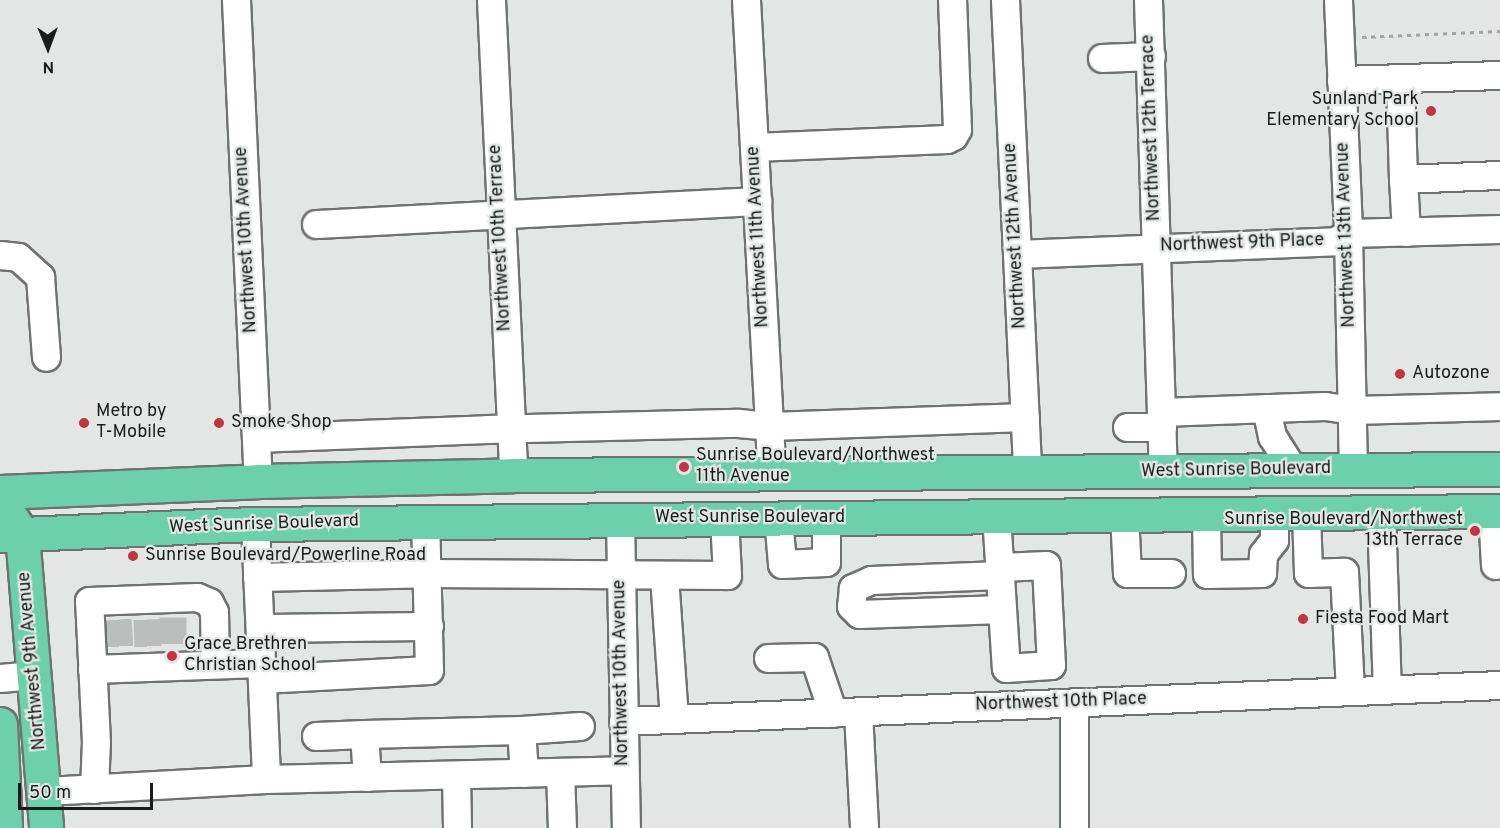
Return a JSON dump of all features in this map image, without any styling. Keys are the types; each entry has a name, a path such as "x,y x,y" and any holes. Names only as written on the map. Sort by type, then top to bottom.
{"main road":[{"name":"West Sunrise Boulevard","path":"0,492 258,481 513,475 1500,469"},
{"path":"1306,513 1336,497 1347,487 1353,470"},
{"path":"620,519 621,506 628,498 642,488 677,474"},
{"name":"Northwest 9th Avenue","path":"0,500 11,534 34,675 45,791 46,828"},
{"name":"West Sunrise Boulevard","path":"11,534 255,524 425,521 1496,511"},
{"path":"0,724 1,792 5,828"}],"street":[{"name":"Northwest 10th Avenue","path":"236,0 258,481"},
{"name":"Northwest 10th Terrace","path":"491,0 499,214 513,475"},
{"name":"Northwest 11th Avenue","path":"746,0 772,473"},
{"path":"754,147 947,139 953,136 957,129 951,0"},
{"name":"Northwest 12th Avenue","path":"1005,0 1027,472"},
{"name":"Northwest 12th Terrace","path":"1148,0 1163,472"},
{"name":"Northwest 13th Avenue","path":"1338,0 1348,233 1353,470"},
{"path":"1102,58 1151,56"},
{"path":"1341,80 1500,75"},
{"path":"1400,78 1406,232"},
{"path":"1404,179 1500,175"},
{"path":"316,224 757,201"},
{"name":"Northwest 9th Place","path":"1017,254 1336,241 1348,233 1500,229"},
{"path":"0,255 18,257 40,277 46,357"},
{"path":"1126,427 1162,419 1266,408 1325,406 1352,410 1500,406"},
{"path":"1266,408 1272,436 1294,471"},
{"path":"256,438 487,429 738,423 770,426 1025,417"},
{"path":"1495,565 1496,511"},
{"path":"1381,512 1388,689"},
{"path":"1206,513 1207,574 1262,573 1263,554 1274,540 1274,513"},
{"path":"1306,513 1308,573 1344,572 1350,691"},
{"path":"1124,514 1127,573 1172,573"},
{"path":"996,516 1000,571 1006,668 1052,665 1046,565 1000,571 871,580 853,588 851,606 859,614 1002,609"},
{"path":"778,517 782,564 826,562 826,517"},
{"path":"257,576 427,573 727,575 724,518"},
{"name":"Northwest 10th Avenue","path":"620,519 626,828"},
{"path":"92,669 120,659 161,657 262,671 426,672 431,667 425,521"},
{"path":"255,524 266,779"},
{"path":"664,576 675,719"},
{"path":"94,789 96,742 89,601 118,609 159,608 197,597 209,602 214,612 215,664"},
{"path":"621,621 667,619"},
{"path":"260,628 429,626"},
{"path":"768,658 814,657 846,712 864,828"},
{"path":"0,678 34,675"},
{"name":"Northwest 10th Place","path":"623,720 1500,685"},
{"path":"1074,702 1074,828"},
{"path":"316,736 580,726"},
{"path":"0,732 39,729"},
{"path":"521,729 524,773"},
{"path":"364,734 367,777"},
{"path":"45,791 266,779 624,770"},
{"path":"560,772 562,828"},
{"path":"456,775 457,828"}],"path":[{"path":"1362,38 1500,31"}],"tunnel":[{"path":"173,617 173,647"},
{"path":"118,619 120,651"},
{"path":"147,619 148,649"}],"place":[{"name":"Sunland Park Elementary School","path":"1431,111"},
{"name":"Autozone","path":"1400,374"},
{"name":"Metro by T-Mobile","path":"84,423"},
{"name":"Smoke Shop","path":"219,423"},
{"name":"Sunrise Boulevard/Northwest 11th Avenue","path":"684,467"},
{"name":"Sunrise Boulevard/Northwest 13th Terrace","path":"1475,531"},
{"name":"Sunrise Boulevard/Powerline Road","path":"133,556"},
{"name":"Fiesta Food Mart","path":"1303,619"},
{"name":"Grace Brethren Christian School","path":"172,656"}]}
